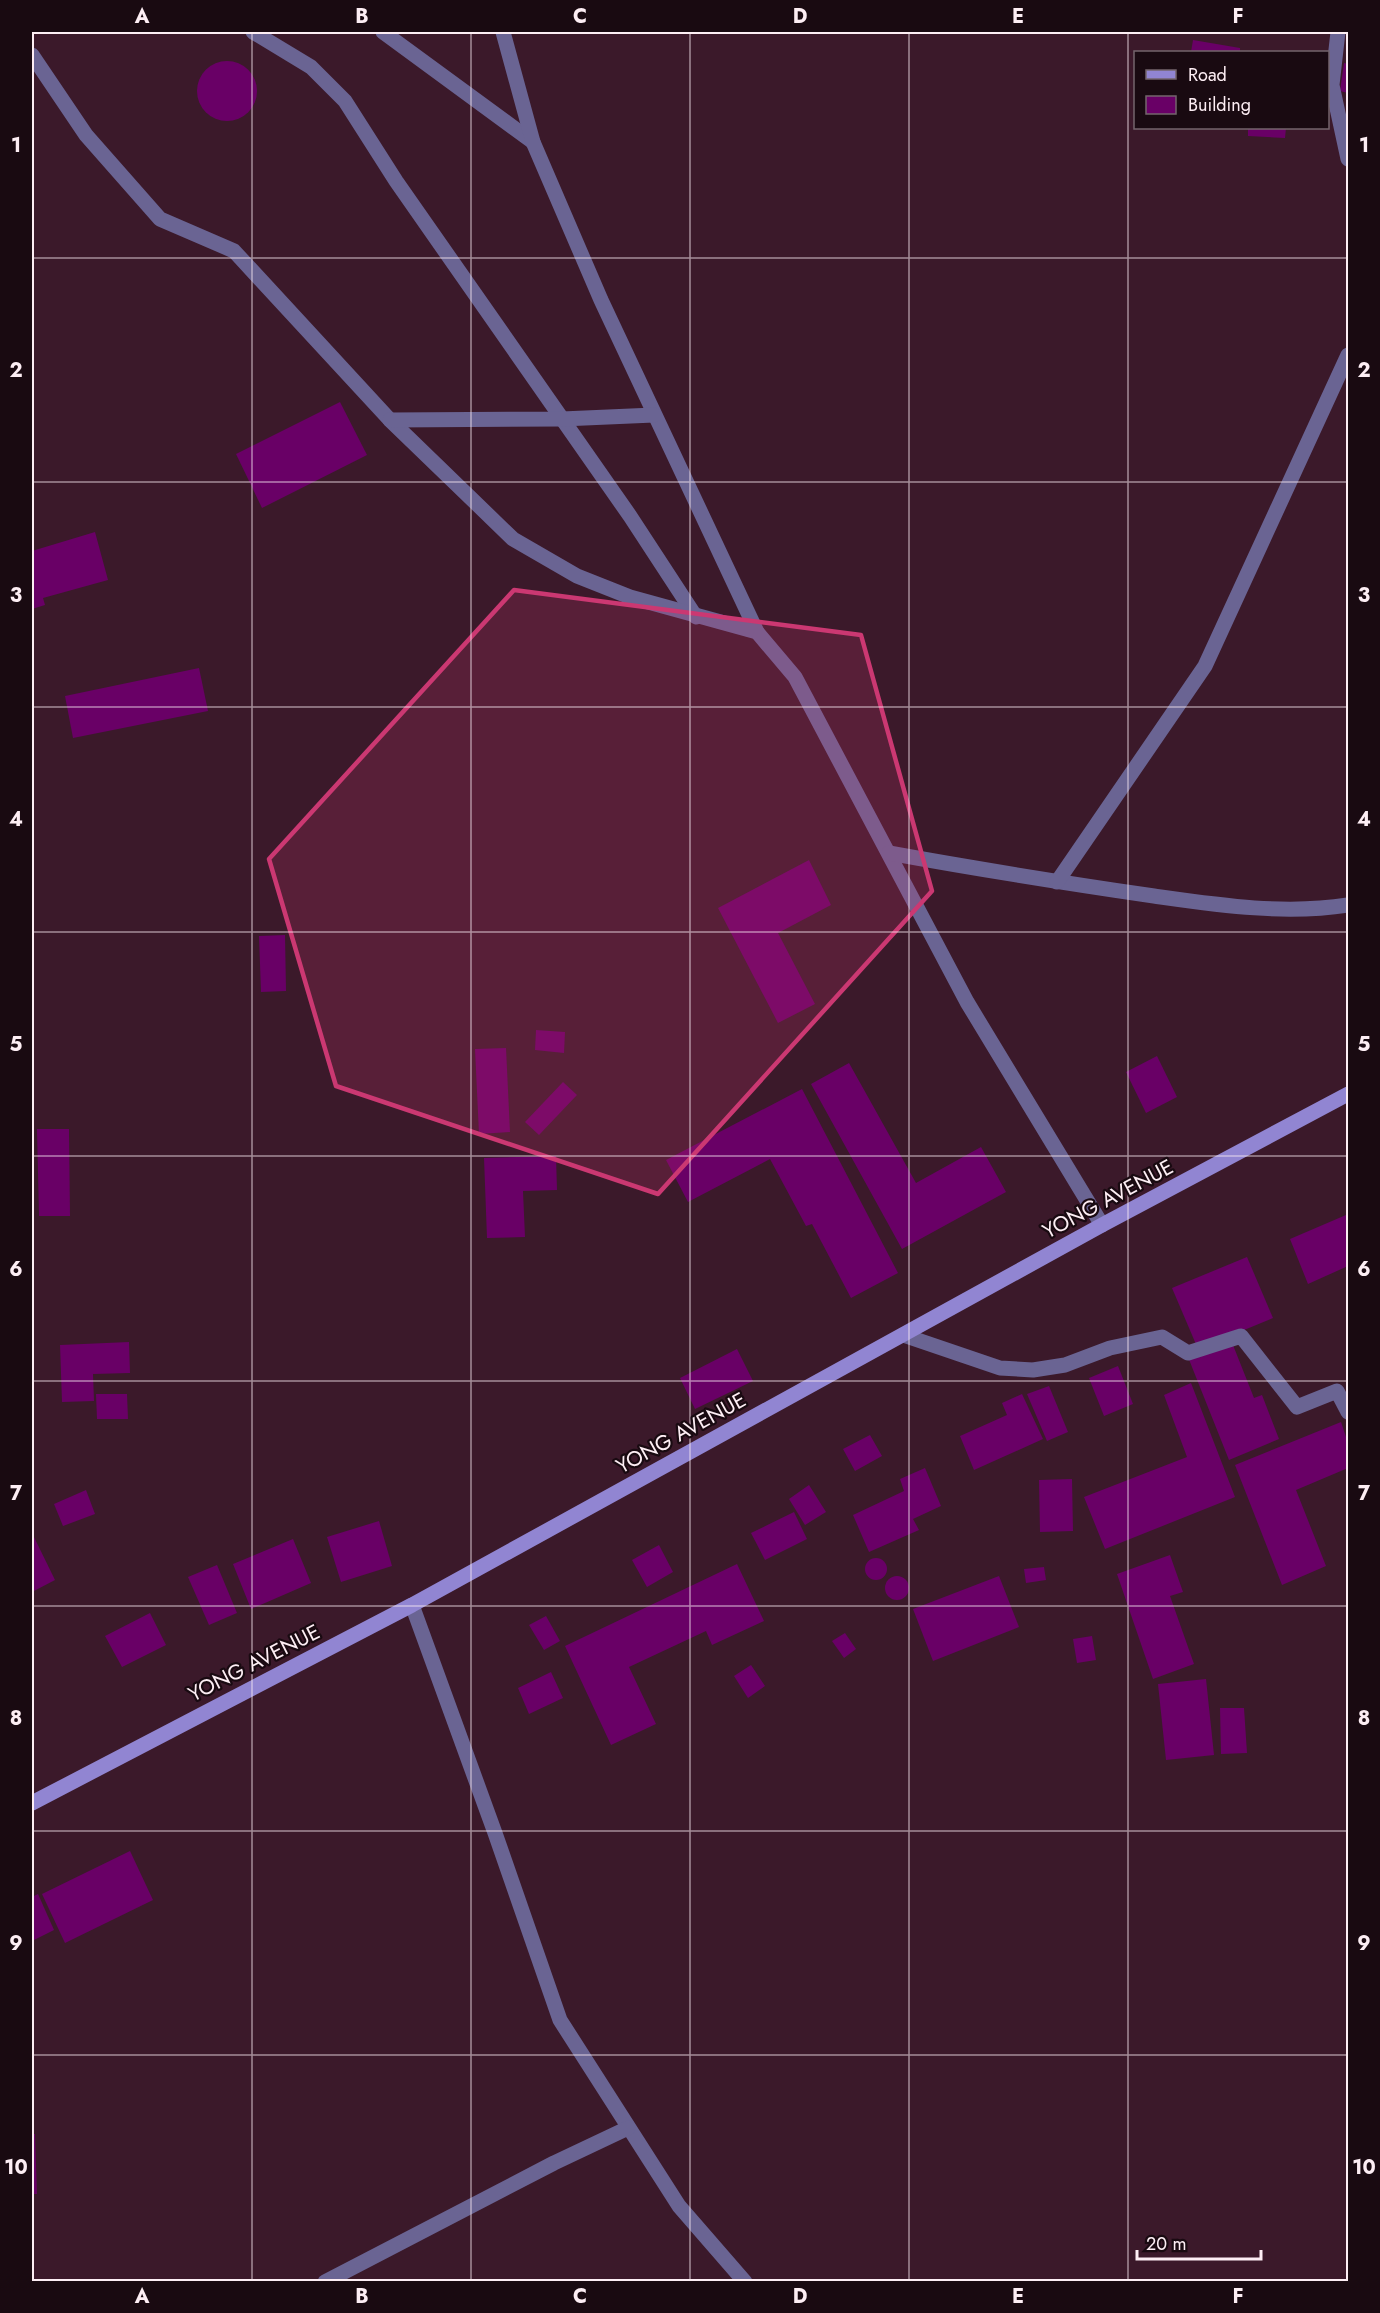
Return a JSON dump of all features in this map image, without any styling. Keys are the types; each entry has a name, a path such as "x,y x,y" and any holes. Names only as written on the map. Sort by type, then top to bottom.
{"street":[{"path":"253,32 311,67 345,101 396,181 630,516 696,617"},
{"path":"383,32 532,142"},
{"path":"503,32 532,142 654,415 758,632 795,677 967,1002 1102,1226"},
{"path":"1338,32 1332,85 1348,159"},
{"path":"32,55 86,135 160,219 234,251 390,420 513,539 578,576 630,597 696,617 758,632"},
{"path":"1057,882 1205,666 1348,355"},
{"path":"390,420 562,420 654,415"},
{"path":"889,853 1057,882 1254,909 1332,908 1348,905"},
{"name":"YONG AVENUE","path":"32,1803 412,1605 1102,1226 1348,1094"},
{"path":"903,1335 1000,1368 1033,1370 1065,1365 1110,1348 1162,1337 1188,1353 1241,1336 1297,1407 1337,1392 1348,1412"},
{"path":"412,1605 560,2020 679,2206 745,2282"},
{"path":"325,2282 554,2163 628,2128"}],"highlighted area":[{"path":"514,590 861,635 932,891 658,1194 336,1086 269,859"}],"building":[{"path":"1193,40 1240,48 1240,51 1191,51"},
{"path":"221,61 233,61 244,66 252,74 257,91 255,103 244,116 233,121 221,121 210,116 202,108 197,97 197,85 202,74 210,66"},
{"path":"1344,63 1348,64 1348,93 1340,91"},
{"path":"1248,129 1286,129 1285,138 1248,136"},
{"path":"340,402 367,455 262,508 236,454"},
{"path":"95,532 108,580 43,598 45,605 32,609 32,551"},
{"path":"199,668 208,711 73,738 65,696"},
{"path":"809,860 831,905 778,933 815,1004 778,1023 718,908"},
{"path":"285,935 286,991 261,992 259,936"},
{"path":"536,1030 565,1032 564,1053 535,1050"},
{"path":"506,1048 510,1132 479,1134 475,1049"},
{"path":"1157,1056 1177,1097 1146,1113 1126,1072"},
{"path":"849,1063 916,1183 981,1147 1006,1192 902,1249 811,1084"},
{"path":"563,1082 577,1095 539,1135 525,1122"},
{"path":"802,1089 898,1273 851,1298 812,1224 806,1226 770,1159 688,1202 666,1160"},
{"path":"37,1129 69,1129 70,1216 39,1216"},
{"path":"556,1156 557,1190 523,1191 525,1237 487,1238 484,1158"},
{"path":"1346,1215 1348,1266 1308,1284 1290,1239"},
{"path":"1247,1257 1273,1318 1198,1349 1172,1288"},
{"path":"1231,1340 1254,1398 1262,1395 1279,1439 1229,1460 1188,1357"},
{"path":"129,1342 130,1373 93,1374 94,1401 62,1402 60,1345"},
{"path":"737,1349 753,1381 695,1409 680,1378"},
{"path":"1118,1366 1133,1404 1104,1416 1089,1378"},
{"path":"1191,1383 1235,1497 1105,1549 1084,1497 1187,1457 1164,1395"},
{"path":"1049,1386 1068,1432 1047,1441 1027,1394"},
{"path":"96,1394 127,1394 128,1419 97,1419"},
{"path":"1022,1394 1043,1439 974,1470 960,1436 1007,1415 1002,1403"},
{"path":"1341,1422 1348,1443 1348,1468 1296,1490 1326,1566 1282,1585 1235,1465"},
{"path":"870,1435 882,1456 855,1471 843,1449"},
{"path":"925,1468 941,1506 913,1519 919,1530 869,1552 853,1515 904,1491 900,1479"},
{"path":"1072,1479 1073,1531 1040,1532 1039,1480"},
{"path":"809,1485 826,1512 805,1525 789,1499"},
{"path":"86,1490 95,1514 63,1526 54,1504"},
{"path":"794,1512 807,1539 765,1560 751,1533"},
{"path":"379,1521 392,1566 341,1582 327,1537"},
{"path":"32,1533 55,1580 32,1592"},
{"path":"293,1539 311,1583 251,1609 233,1564"},
{"path":"659,1545 673,1572 647,1587 632,1560"},
{"path":"1170,1555 1183,1592 1170,1596 1194,1664 1153,1679 1117,1574"},
{"path":"876,1558 884,1561 887,1569 884,1577 876,1580 868,1577 865,1569 868,1561"},
{"path":"737,1564 764,1621 712,1645 706,1631 629,1667 656,1724 611,1745 565,1646"},
{"path":"217,1565 237,1613 209,1625 188,1577"},
{"path":"1044,1567 1046,1580 1026,1583 1024,1569"},
{"path":"892,1576 902,1576 909,1583 909,1593 902,1600 892,1600 885,1593 885,1583"},
{"path":"999,1576 1019,1627 933,1661 913,1609"},
{"path":"150,1613 166,1645 122,1667 105,1636"},
{"path":"546,1616 560,1641 544,1650 529,1625"},
{"path":"845,1633 856,1649 844,1658 832,1641"},
{"path":"1092,1636 1096,1660 1077,1663 1073,1639"},
{"path":"751,1665 765,1686 748,1698 734,1676"},
{"path":"551,1672 563,1698 529,1714 518,1688"},
{"path":"1206,1679 1214,1755 1166,1760 1158,1684"},
{"path":"1220,1708 1244,1708 1247,1753 1221,1754"},
{"path":"130,1851 153,1900 65,1943 42,1894"},
{"path":"38,1894 54,1930 32,1941 32,1897"},
{"path":"32,2134 35,2134 37,2194 32,2194"}]}
